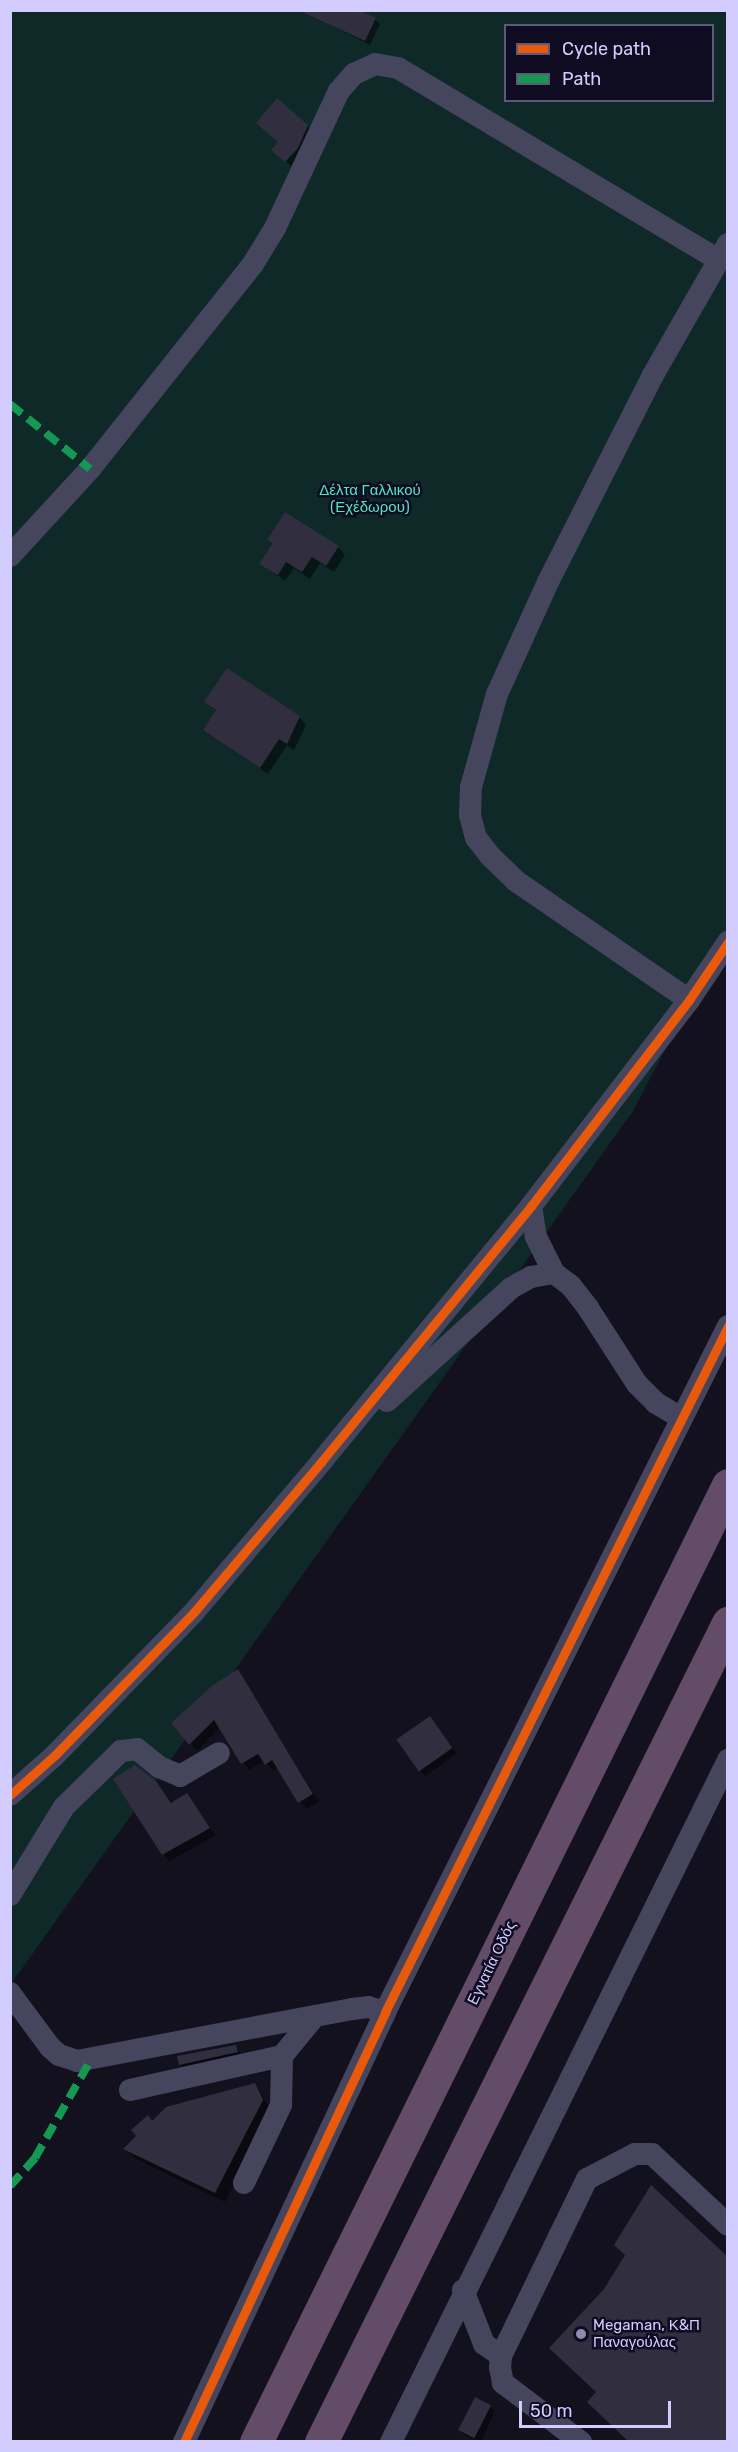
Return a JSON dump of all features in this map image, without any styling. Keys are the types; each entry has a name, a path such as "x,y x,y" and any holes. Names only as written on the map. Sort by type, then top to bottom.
{"highway":[{"name":"Εγνατία Οδός","path":"256,2442 728,1485"},
{"path":"321,2442 728,1623"}],"street":[{"path":"10,556 90,469 253,264 275,228 339,91 354,74 375,64 398,68 723,252 653,375 548,582 496,694 471,787 470,815 476,838 491,857 516,880 689,1000"},
{"path":"10,1795 55,1755 194,1612 321,1462 531,1206 689,1000 728,942"},
{"path":"531,1206 537,1237 554,1273 571,1286 588,1308 637,1384 656,1403 681,1418"},
{"path":"321,1462 511,1288 531,1277 554,1273"},
{"path":"184,2442 385,2012 728,1326"},
{"path":"10,1894 64,1807 121,1751 138,1749 159,1767 180,1776 219,1753"},
{"path":"391,2442 463,2290 728,1760"},
{"path":"10,1993 50,2047 59,2055 77,2061 368,2007 385,2012"},
{"path":"130,2090 282,2056 315,2016"},
{"path":"244,2183 281,2105 282,2056"},
{"path":"581,2442 503,2383 501,2356 587,2179 635,2154 652,2154 728,2225"},
{"path":"463,2290 484,2344 501,2356"}],"green space":[{"name":"Δέλτα Γαλλικού (Εχέδωρου)","path":"11,11 727,11 727,933 633,1111 11,1984"}],"building":[{"path":"298,10 359,10 376,18 365,41"},
{"path":"277,98 308,125 298,148 285,162 271,150 278,142 256,123"},
{"path":"285,512 339,546 326,566 312,557 302,572 286,562 278,575 259,564 273,543 267,540"},
{"path":"227,668 300,716 287,744 279,739 260,768 203,730 216,710 204,702"},
{"path":"238,1669 313,1794 298,1803 272,1760 265,1765 258,1754 241,1764 214,1720 189,1745 171,1723 213,1685"},
{"path":"430,1716 452,1748 419,1771 396,1740"},
{"path":"135,1765 156,1781 171,1803 187,1793 210,1828 162,1855 113,1779"},
{"path":"236,2045 238,2052 179,2065 177,2056"},
{"path":"255,2083 263,2100 215,2193 123,2149 136,2136 131,2130 148,2115 152,2121 166,2107"},
{"path":"651,2185 728,2257 728,2442 629,2442 587,2402 596,2392 549,2348 604,2289 625,2255 614,2245"},
{"path":"475,2397 491,2405 474,2438 458,2430"}],"marked path":[{"path":"10,404 90,469"},
{"path":"10,2186 35,2158 90,2061"}],"cycle path":[{"path":"10,1795 55,1755 194,1612 321,1462 531,1206 689,1000 728,942"},
{"path":"184,2442 385,2012 728,1326"}],"place":[{"name":"Megaman, Κ&Π Παναγούλας","path":"581,2334"}]}
